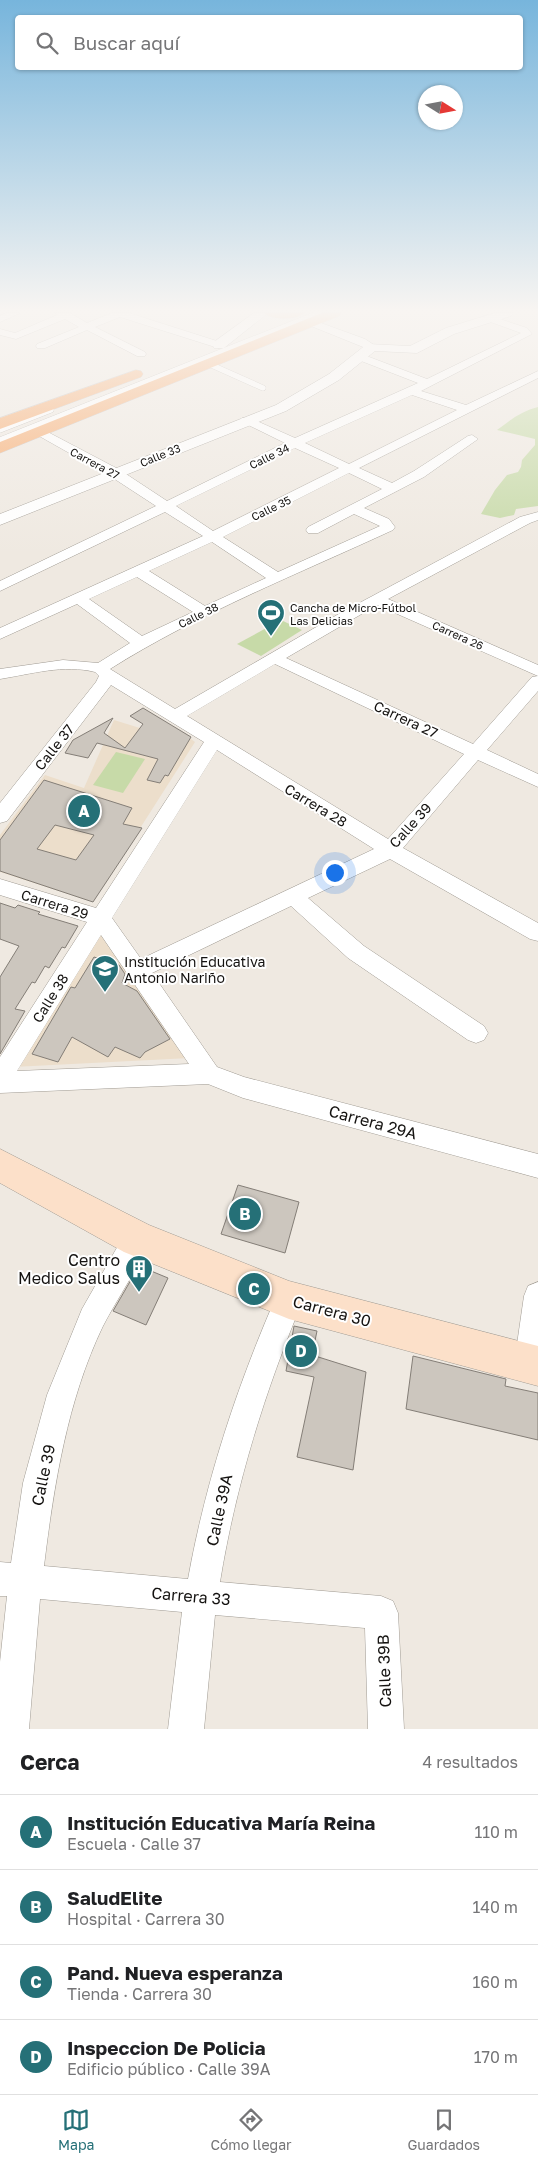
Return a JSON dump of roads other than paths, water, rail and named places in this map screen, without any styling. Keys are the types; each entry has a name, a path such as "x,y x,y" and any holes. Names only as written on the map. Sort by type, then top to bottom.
{"highway":[{"path":"0,424 79,394"},
{"path":"0,448 132,394"}],"main road":[{"name":"Carrera 30","path":"0,1165 137,1239 289,1300 533,1366"}],"street":[{"name":"Calle 33","path":"0,520 246,420 281,408 305,394"},
{"name":"Calle 34","path":"0,588 295,443 404,394"},
{"path":"418,394 466,410"},
{"name":"Calle 35","path":"0,634 212,537 499,394"},
{"path":"246,420 391,488"},
{"name":"Carrera 27","path":"38,432 116,473 276,578"},
{"path":"313,530 419,474 472,439"},
{"name":"Calle 38","path":"104,672 141,644 204,612 388,527 387,524 353,508"},
{"path":"175,716 377,600 526,520 538,516"},
{"path":"138,571 204,612"},
{"path":"78,598 141,644"},
{"name":"Carrera 26","path":"377,600 538,671"},
{"name":"Carrera 27","path":"274,658 538,781"},
{"path":"0,674 70,664 89,664 104,672"},
{"name":"Carrera 28","path":"104,672 213,742 390,850 538,934"},
{"name":"Calle 37","path":"0,816 104,684 104,672"},
{"name":"Calle 39","path":"136,971 390,850 538,682"},
{"name":"Calle 38","path":"0,1077 213,742"},
{"name":"Carrera 29","path":"0,887 101,918 209,1074"},
{"path":"294,896 326,927 356,952 476,1033"},
{"path":"0,1082 209,1074"},
{"name":"Carrera 29A","path":"209,1074 243,1087 538,1166"},
{"name":"Calle 39","path":"11,1729 13,1580 62,1396 92,1319 137,1239"},
{"path":"533,1366 538,1296"},
{"name":"Calle 39A","path":"186,1729 201,1597 226,1475 256,1380 289,1300"},
{"name":"Carrera 33","path":"13,1580 381,1613"},
{"name":"Calle 39B","path":"381,1613 386,1729"}],"lane":[{"path":"0,430 93,394"},
{"path":"0,440 114,394"}],"place":[{"name":"Cancha de Micro-Fútbol Las Delicias","path":"271,637"},
{"name":"Institución Educativa María Reina","path":"84,811"},
{"name":"Institución Educativa Antonio Nariño","path":"105,993"},
{"name":"SaludElite","path":"245,1214"},
{"name":"Pand. Nueva esperanza","path":"254,1289"},
{"name":"Centro Medico Salus","path":"139,1293"},
{"name":"Inspeccion De Policia","path":"301,1351"}]}
